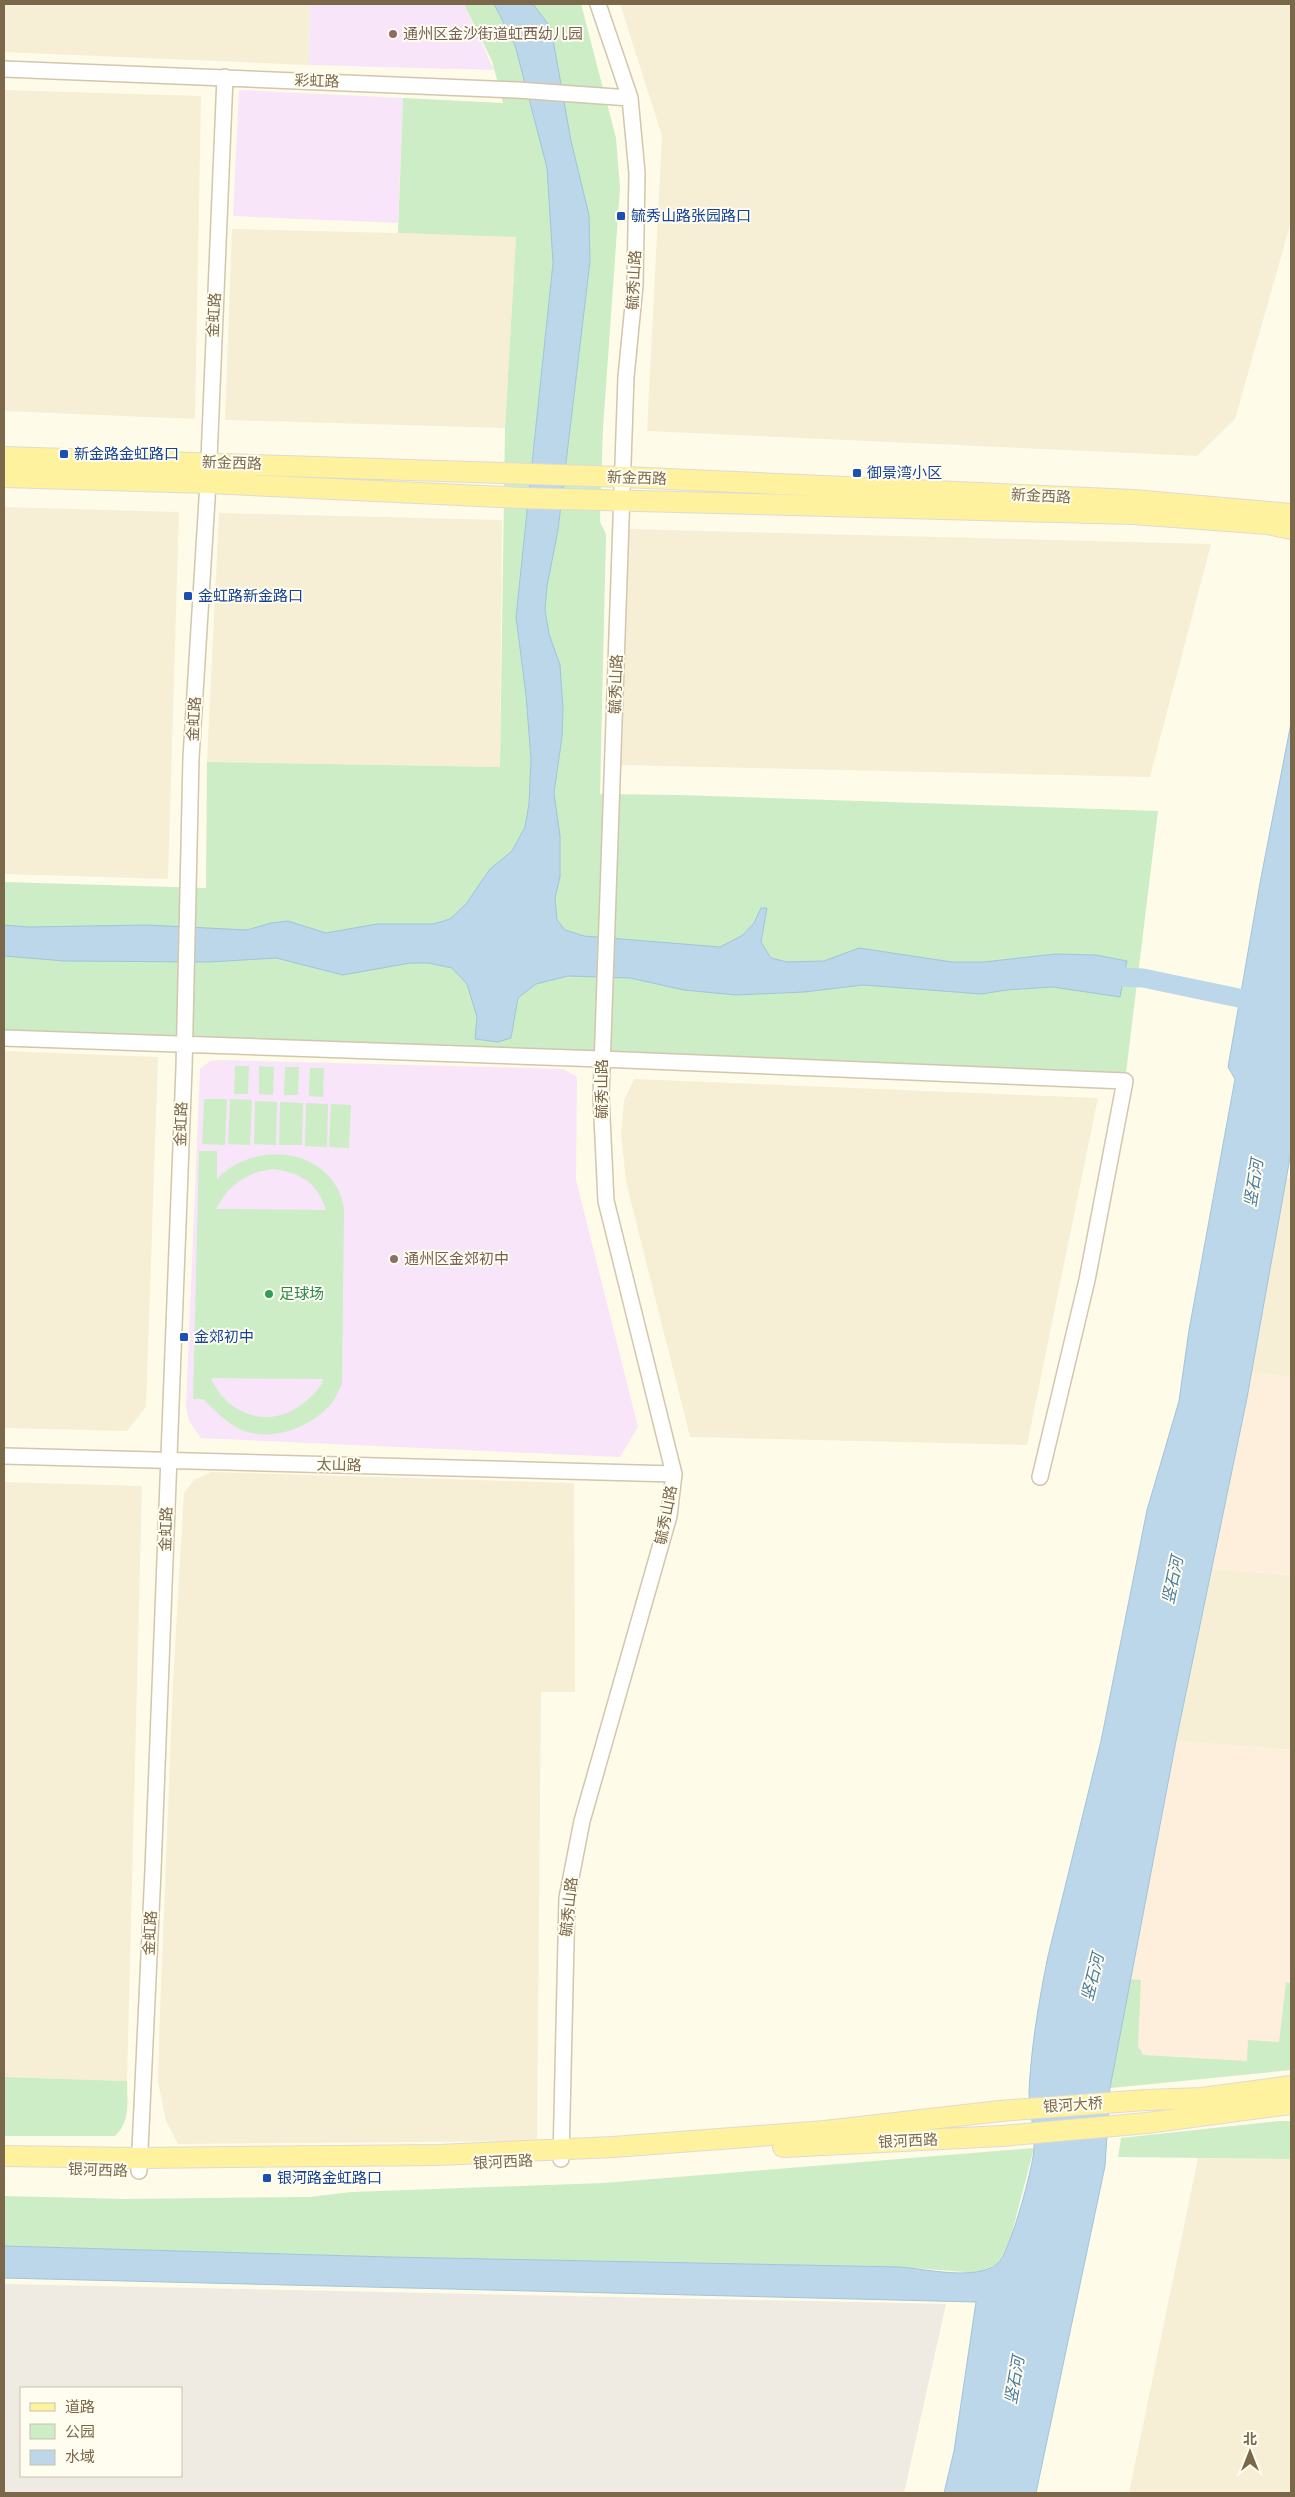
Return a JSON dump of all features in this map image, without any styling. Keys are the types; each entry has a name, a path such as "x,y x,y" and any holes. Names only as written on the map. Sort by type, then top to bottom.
{"main road":[{"name":"新金西路","path":"4,457 574,475 1133,500 1269,517"},
{"name":"新金西路","path":"4,477 208,483 523,498 622,499 1269,517"},
{"path":"1269,517 1291,514"},
{"path":"1269,517 1291,529"},
{"name":"银河大桥","path":"1000,2111 1146,2100 1202,2098 1291,2086"},
{"name":"银河大桥","path":"1002,2136 1147,2123 1291,2104"},
{"name":"银河西路","path":"4,2167 138,2164 444,2164 825,2131 1000,2111"},
{"name":"银河西路","path":"562,2154 1002,2136"},
{"name":"银河西路","path":"4,2156 138,2164"}],"street":[{"name":"毓秀山路","path":"562,2154 567,1898 582,1821 669,1516 674,1474 606,1200 601,1059 608,935 626,377 635,285 638,173 630,98 598,4"},
{"name":"彩虹路","path":"4,69 517,90 630,98"},
{"name":"金虹路","path":"138,2164 153,1870 184,1044 191,758 208,483 207,462 225,78"},
{"path":"4,1038 601,1059 1125,1081 1087,1280 1040,1477"},
{"name":"太山路","path":"4,1456 674,1474"}],"shaded area":[{"path":"4,4 310,4 309,65 4,52"},
{"name":"通州区金沙街道虹西幼儿园","path":"310,4 464,4 494,70 309,65"},
{"path":"620,4 1291,4 1291,222 1235,419 1197,456 647,431 662,136"},
{"path":"4,90 201,96 195,419 4,411"},
{"path":"239,90 403,98 398,223 233,216"},
{"path":"232,229 516,236 505,428 225,420"},
{"path":"4,507 179,512 168,879 4,874"},
{"path":"219,513 502,520 500,767 207,762"},
{"path":"628,529 1211,544 1150,777 619,765"},
{"path":"4,1051 158,1057 146,1407 127,1431 4,1428"},
{"name":"通州区金郊初中","path":"210,1061 563,1069 577,1077 576,1180 638,1427 620,1457 201,1438 189,1421 186,1407 200,1069"},
{"path":"634,1079 1098,1098 1027,1445 690,1437 626,1182 621,1134 624,1100"},
{"path":"1286,1178 1291,1178 1291,1377 1251,1372"},
{"path":"1251,1372 1291,1377 1291,1575 1211,1569"},
{"path":"211,1472 574,1483 575,1692 541,1692 537,2141 178,2144 166,2121 158,2082 173,1681 184,1493 194,1480"},
{"path":"4,1482 142,1486 127,2081 4,2077"},
{"path":"1211,1569 1291,1575 1291,1750 1176,1741"},
{"path":"1176,1741 1291,1750 1291,2070 1110,2088"},
{"path":"1198,2158 1291,2159 1291,2493 1129,2493"},
{"path":"4,2284 946,2304 904,2493 4,2493"}],"green space":[{"path":"464,4 581,4 616,138 620,188 603,428 600,522 606,534 600,794 1158,811 1125,1081 4,1038 4,882 206,888 207,762 500,767 505,428 516,237 398,233 403,98 503,103 492,61"},
{"path":"235,1066 249,1066 248,1094 234,1094"},
{"path":"259,1066 274,1067 273,1095 259,1094"},
{"path":"285,1067 299,1067 298,1095 284,1095"},
{"path":"310,1068 324,1068 323,1097 309,1096"},
{"path":"204,1099 227,1099 225,1145 202,1144"},
{"path":"230,1099 252,1100 250,1145 228,1144"},
{"path":"255,1101 277,1102 276,1145 254,1144"},
{"path":"280,1102 303,1103 302,1145 279,1145"},
{"path":"306,1103 328,1104 327,1147 305,1146"},
{"path":"331,1104 351,1105 349,1148 329,1147"},
{"path":"199,1151 217,1151 217,1179 230,1168 246,1160 263,1155 280,1154 297,1157 313,1164 327,1174 338,1189 344,1208 342,1384 336,1397 322,1412 302,1426 278,1433 266,1434 242,1430 231,1424 203,1399 193,1399","holes":["274,1169 293,1174 307,1181 318,1192 326,1210 216,1209 221,1200 239,1181 255,1173","211,1378 323,1379 323,1380 314,1394 293,1410 280,1415 266,1417 240,1411 219,1392"]},
{"path":"1130,1979 1141,1980 1138,2046 1143,2055 1247,2061 1248,2040 1279,2042 1286,1982 1291,1983 1291,2070 1110,2088"},
{"path":"4,2077 127,2081 127,2111 124,2124 115,2136 4,2136"},
{"path":"1291,2121 1291,2159 1118,2157 1121,2138"},
{"path":"1034,2148 1010,2240 998,2263 978,2273 900,2267 389,2257 4,2246 4,2196 124,2199 309,2197 352,2192 604,2183"}],"water":[{"path":"494,4 533,4 551,28 571,141 589,215 590,261 558,530 547,586 545,610 549,634 560,665 563,709 562,737 554,793 560,836 560,877 555,898 557,920 565,930 584,936 720,947 743,935 754,923 761,908 767,908 761,942 771,958 787,962 824,961 859,948 952,962 984,962 1055,954 1096,955 1127,961 1120,997 1053,987 1006,990 982,994 863,985 804,992 736,995 684,990 630,978 568,976 536,984 518,998 511,1038 498,1042 475,1039 477,1017 467,984 452,968 428,963 410,963 343,975 276,958 210,962 64,961 4,956 4,925 29,927 147,925 247,930 271,923 288,921 326,933 377,924 433,924 450,919 466,904 490,869 512,851 525,827 529,804 531,759 526,695 516,617 553,263 547,168 515,45"},
{"name":"竖石河","path":"1291,723 1291,1152 1247,1398 1176,1741 1110,2088 1105,2166 1036,2493 944,2493 954,2451 976,2302 4,2278 4,2246 389,2257 900,2267 950,2273 976,2272 997,2264 1002,2257 1014,2228 1033,2159 1034,2142 1029,2099 1030,2075 1036,2024 1048,1956 1101,1741 1147,1510 1179,1401 1189,1330 1235,1079 1228,1067 1260,883"}],"waterway":[{"path":"1098,976 1143,978 1291,1009"}],"place":[{"name":"通州区金沙街道虹西幼儿园","path":"393,34"},
{"name":"毓秀山路张园路口","path":"621,216"},
{"name":"新金路金虹路口","path":"64,454"},
{"name":"御景湾小区","path":"857,473"},
{"name":"金虹路新金路口","path":"188,596"},
{"name":"通州区金郊初中","path":"394,1259"},
{"name":"足球场","path":"269,1294"},
{"name":"金郊初中","path":"184,1337"},
{"name":"银河路金虹路口","path":"267,2178"}]}
